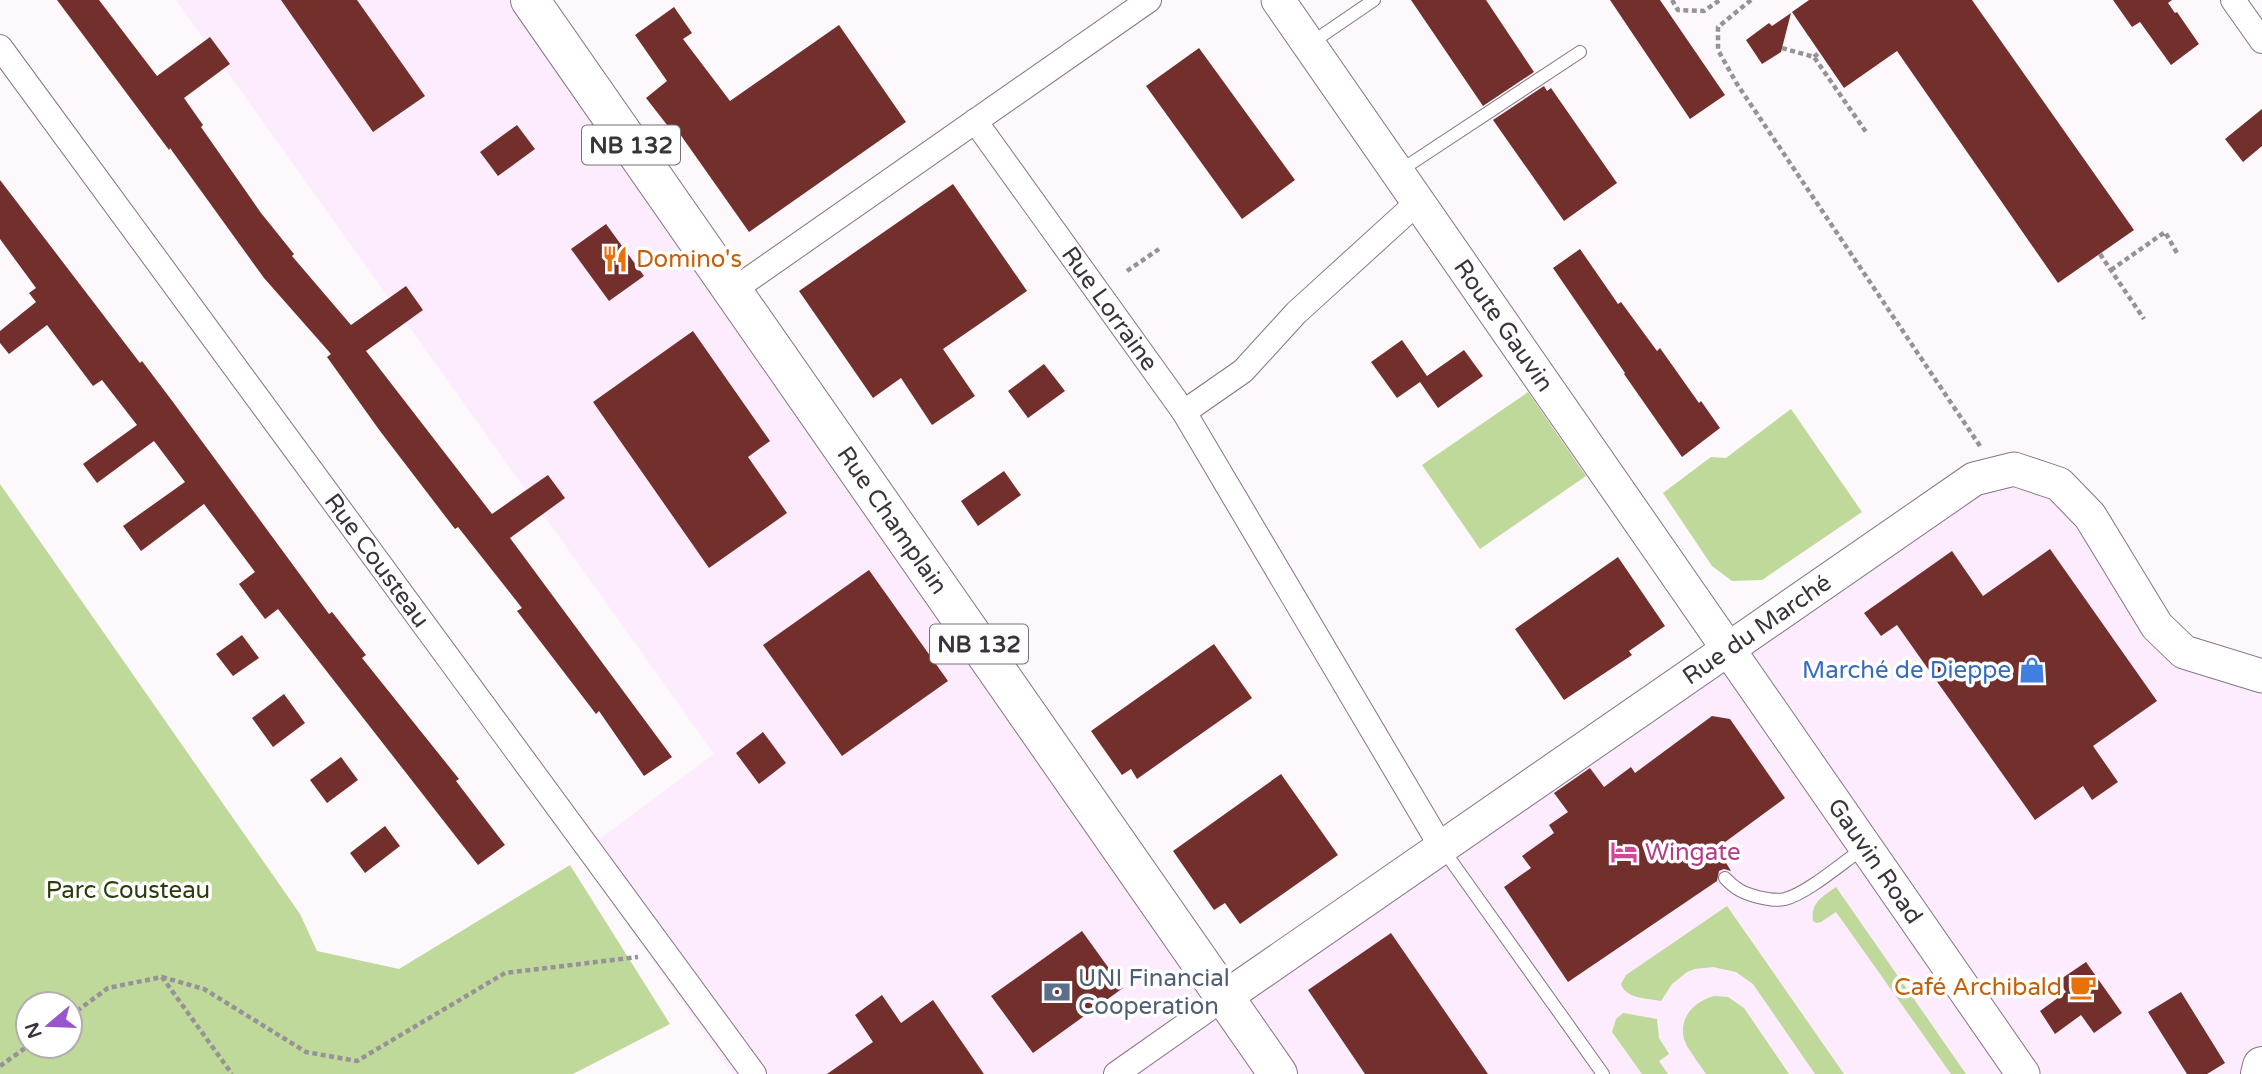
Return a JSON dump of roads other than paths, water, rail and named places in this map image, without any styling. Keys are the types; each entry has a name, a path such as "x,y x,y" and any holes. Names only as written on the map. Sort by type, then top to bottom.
{"main road":[{"name":"Rue Champlain","path":"530,0 1278,1074"},
{"path":"2260,1074 2262,1066"}],"street":[{"path":"732,291 1149,0"},
{"name":"Route Gauvin","path":"1278,0 1729,649"},
{"path":"2233,0 2262,41"},
{"name":"Rue Cousteau","path":"0,47 754,1074"},
{"name":"Rue Lorraine","path":"975,121 1184,412 1441,848"},
{"path":"1184,412 1243,371 1296,313 1418,202"},
{"name":"Rue du Marché","path":"1224,998 1974,479 2014,469 2059,484 2090,516 2157,626 2184,652 2262,676"},
{"name":"Gauvin Road","path":"1729,649 2023,1074"},
{"path":"1116,1074 1224,998"}],"lane":[{"path":"1309,44 1374,0"},
{"path":"1398,173 1580,52"},
{"path":"1725,878 1734,888 1746,894 1773,900 1784,899 1802,891 1865,846"},
{"path":"1441,848 1603,1074"}],"place":[{"name":"Domino's","path":"615,259"},
{"name":"Marché de Dieppe","path":"2032,670"},
{"name":"Wingate","path":"1624,852"},
{"name":"Café Archibald","path":"2083,987"},
{"name":"UNI Financial Cooperation","path":"1057,992"}],"park label":[{"name":"Parc Cousteau","path":"128,890"}]}
